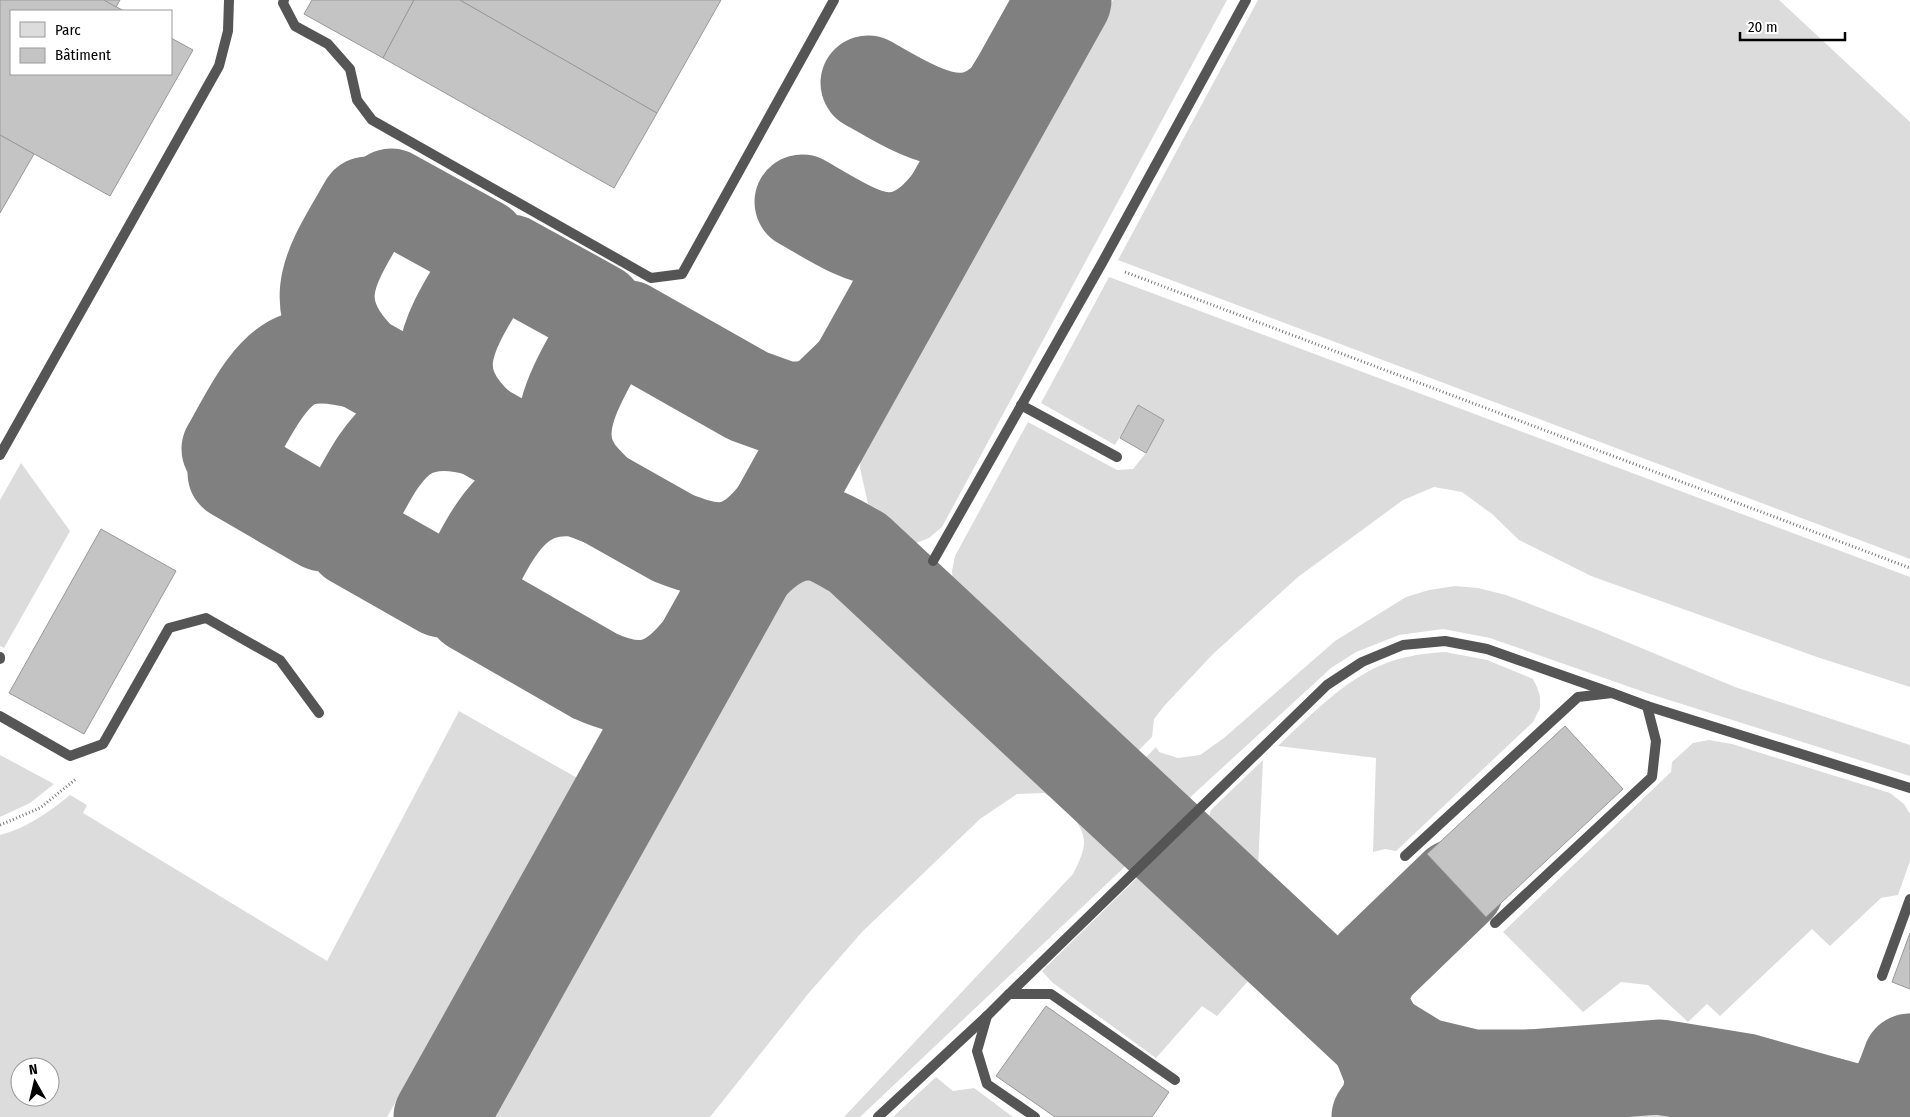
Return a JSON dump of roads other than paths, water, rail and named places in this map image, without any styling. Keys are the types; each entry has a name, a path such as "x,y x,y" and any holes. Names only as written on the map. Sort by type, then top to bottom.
{"lane":[{"path":"0,455 219,66 228,31 229,0"},
{"path":"284,0 283,4 295,26 328,44 350,69 357,100 372,120 651,278 682,274 834,0"},
{"path":"933,561 1102,263 1246,0"},
{"path":"1021,405 1117,458"},
{"path":"0,716 70,756 103,744 169,628 206,618 280,660 319,713"},
{"path":"878,1117 986,1016 1327,685 1362,662 1403,645 1445,641 1487,649 1647,706 1910,788"},
{"path":"1405,856 1578,697 1612,693"},
{"path":"1495,923 1652,778 1656,742 1647,706"},
{"path":"1882,976 1910,899"},
{"path":"1008,994 1052,994 1175,1080"},
{"path":"986,1016 977,1051 988,1084 1035,1117"}]}
